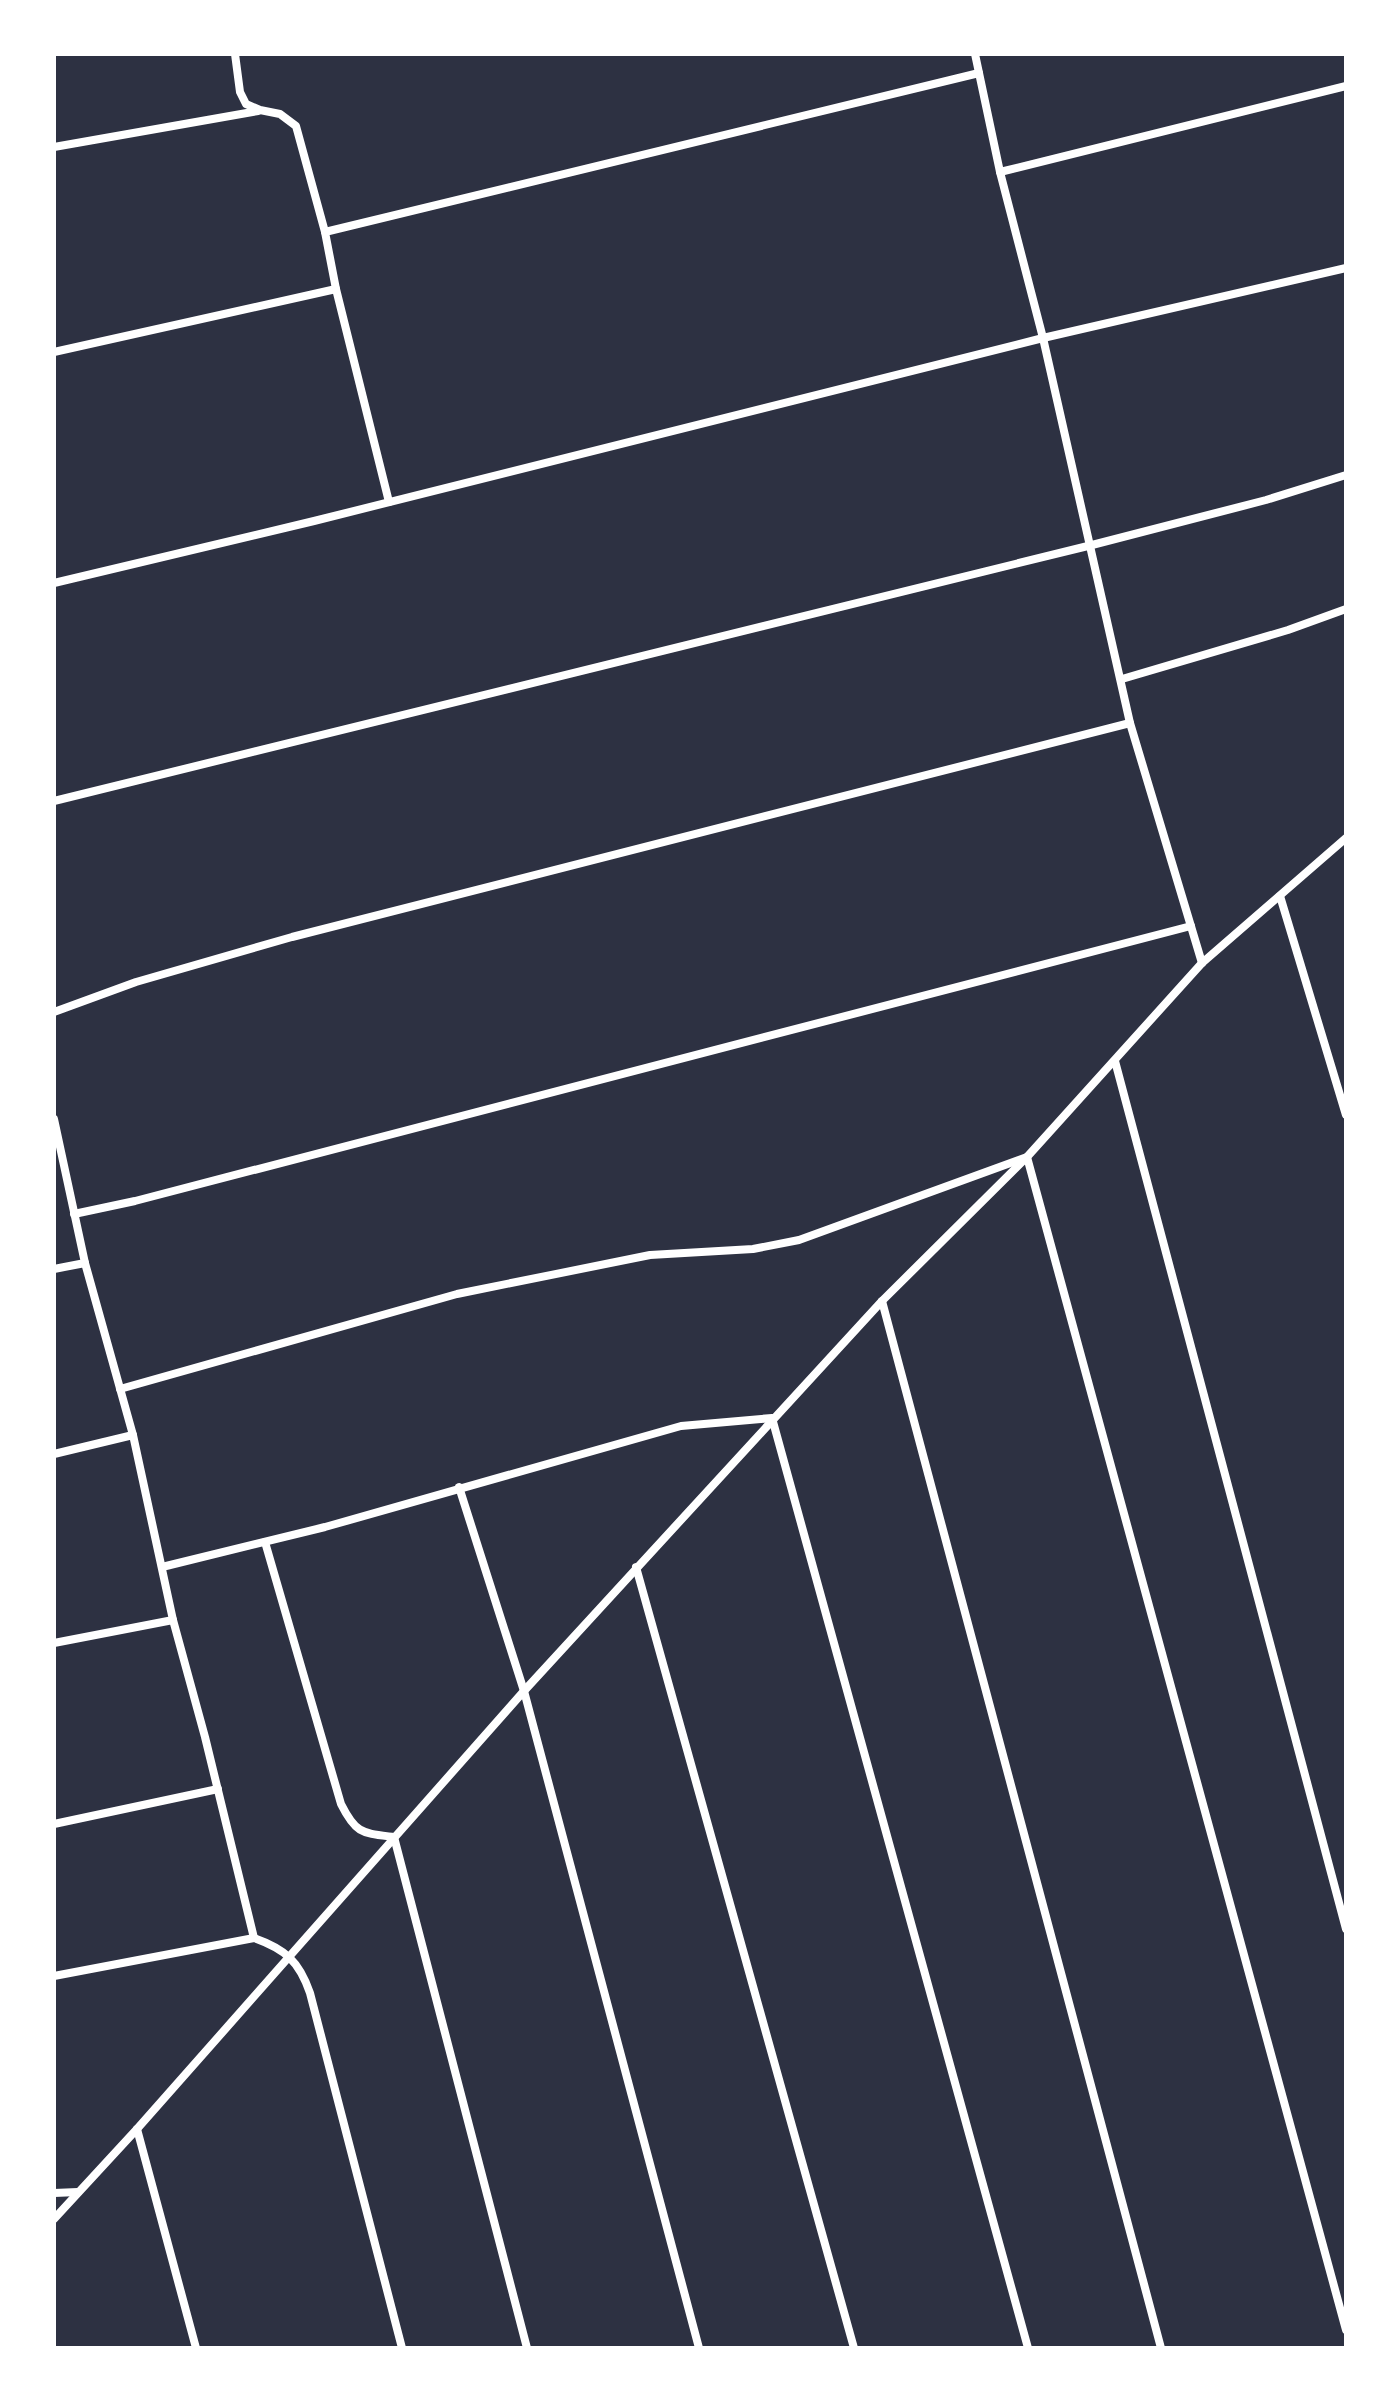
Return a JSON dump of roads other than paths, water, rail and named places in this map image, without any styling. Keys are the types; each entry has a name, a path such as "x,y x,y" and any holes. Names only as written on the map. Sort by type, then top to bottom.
{"street":[{"path":"235,54 242,99 246,104 280,114 296,126 325,232 336,289 389,502"},
{"path":"975,54 1000,172 1092,545 1130,723 1202,963"},
{"path":"325,232 979,73"},
{"path":"1000,172 1346,86"},
{"path":"54,147 260,110"},
{"path":"54,583 1043,338 1346,268"},
{"path":"54,352 336,289"},
{"path":"54,801 1092,545 1266,500 1346,475"},
{"path":"1122,679 1288,630 1346,609"},
{"path":"54,1012 136,982 292,937 1130,723"},
{"path":"54,2219 524,1691 772,1418 882,1301 1027,1157 1202,963 1346,838"},
{"path":"1280,896 1346,1115"},
{"path":"74,1214 135,1201 1191,926"},
{"path":"1115,1061 1346,1929"},
{"path":"54,1119 58,1167 74,1214 133,1435 173,1620 254,1938"},
{"path":"120,1389 457,1294 650,1255 753,1249 799,1240 1027,1157"},
{"path":"1027,1157 1346,2330"},
{"path":"54,1269 85,1263"},
{"path":"882,1301 1161,2348"},
{"path":"162,1567 325,1527 681,1426 772,1418"},
{"path":"772,1418 1028,2348"},
{"path":"54,1454 133,1435"},
{"path":"459,1487 524,1691 699,2348"},
{"path":"265,1542 341,1804 352,1825 369,1834 394,1837"},
{"path":"636,1567 854,2348"},
{"path":"54,1643 173,1620"},
{"path":"54,1824 218,1789"},
{"path":"394,1837 527,2348"},
{"path":"54,1976 254,1938 271,1944 289,1956 300,1968 310,1993 402,2348"},
{"path":"137,2129 196,2348"},
{"path":"54,2193 78,2192"}]}
